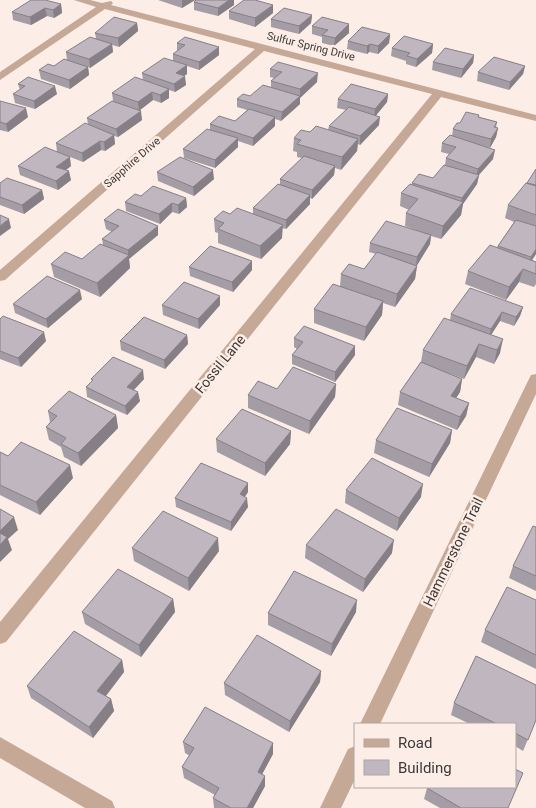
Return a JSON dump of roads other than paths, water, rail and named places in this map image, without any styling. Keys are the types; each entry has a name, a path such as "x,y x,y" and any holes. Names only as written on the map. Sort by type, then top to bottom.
{"street":[{"name":"Sulfur Spring Drive","path":"79,0 108,3 263,47 535,116"},
{"path":"0,76 108,3"},
{"name":"Sapphire Drive","path":"0,278 263,47"},
{"name":"Fossil Lane","path":"0,636 439,92"},
{"name":"Hammerstone Trail","path":"370,723 536,379"},
{"path":"0,747 105,808"},
{"path":"330,808 354,758"}]}
